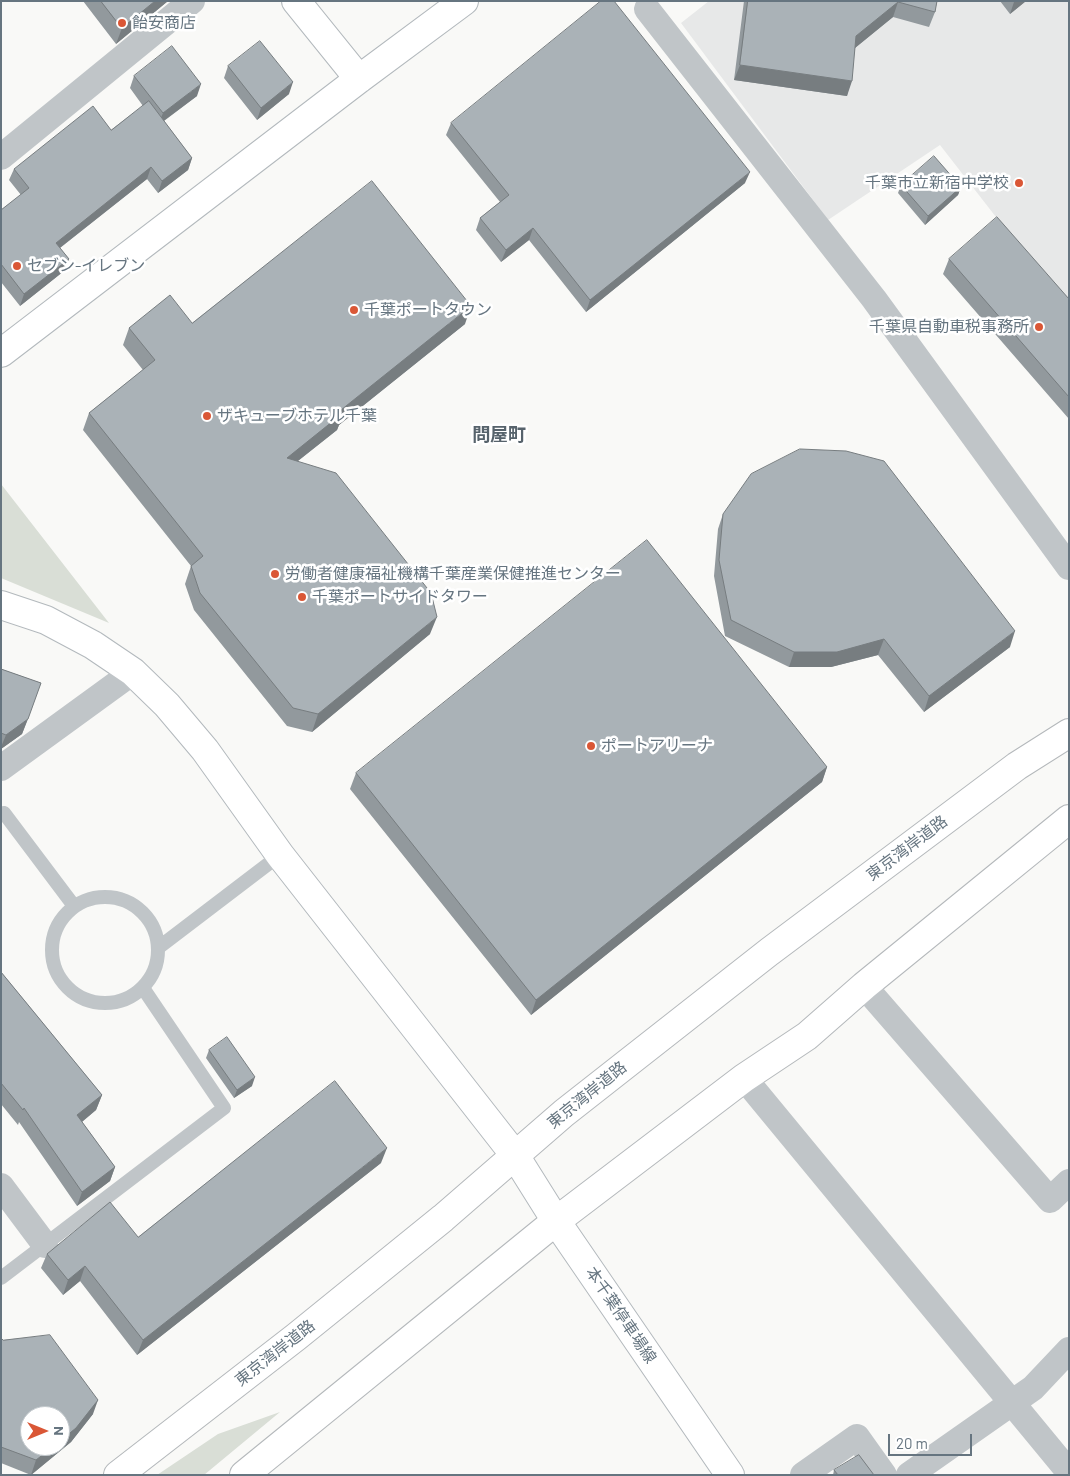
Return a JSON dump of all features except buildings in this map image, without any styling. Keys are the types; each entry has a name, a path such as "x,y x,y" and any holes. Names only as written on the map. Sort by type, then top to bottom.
{"main road":[{"path":"296,1 359,78"},
{"path":"1,353 359,78 464,1"},
{"name":"本千葉停車場線","path":"1,605 46,620 93,645 133,672 168,705 205,750 280,855 514,1154 556,1221 730,1475"},
{"path":"1017,766 1069,716"},
{"name":"東京湾岸道路","path":"118,1475 311,1325 455,1208 514,1154 768,952 1017,766 1069,734"},
{"path":"244,1475 556,1221 744,1078 807,1036 864,986 1069,819"}],"street":[{"path":"1,157 192,1"},
{"path":"647,10 874,299 1065,562"},
{"path":"1,768 133,672"},
{"path":"864,986 1050,1200 1069,1182"},
{"path":"744,1078 1069,1472"},
{"path":"1,1186 45,1245"},
{"path":"909,1475 1033,1388 1069,1350"},
{"path":"802,1475 857,1437 884,1475"}],"lane":[{"path":"1,815 4,813 74,906"},
{"path":"158,948 280,855"},
{"path":"107,896 124,900 139,909 150,922 157,938 158,948 158,956 153,974 143,988 128,999 111,1004 93,1003 76,996 63,984 54,968 51,951 54,934 62,918 74,906 90,898 107,896"},
{"path":"1,1278 224,1108 143,988"}],"shaded area":[{"name":"千葉市立新宿中学校","path":"709,1 1069,1 1069,311 940,145 828,220 681,23"},
{"path":"1,484 109,623 1,578"},
{"path":"280,1412 204,1475 157,1475 218,1434"}],"place":[{"name":"飴安商店","path":"122,23"},
{"name":"千葉市立新宿中学校","path":"1019,183"},
{"name":"セブン-イレブン","path":"17,266"},
{"name":"千葉ポートタウン","path":"354,310"},
{"name":"千葉県自動車税事務所","path":"1039,327"},
{"name":"ザキューブホテル千葉","path":"207,416"},
{"name":"労働者健康福祉機構千葉産業保健推進センター","path":"275,574"},
{"name":"千葉ポートサイドタワー","path":"302,597"},
{"name":"ポートアリーナ","path":"591,746"}],"district":[{"name":"問屋町","path":"499,435"}]}
